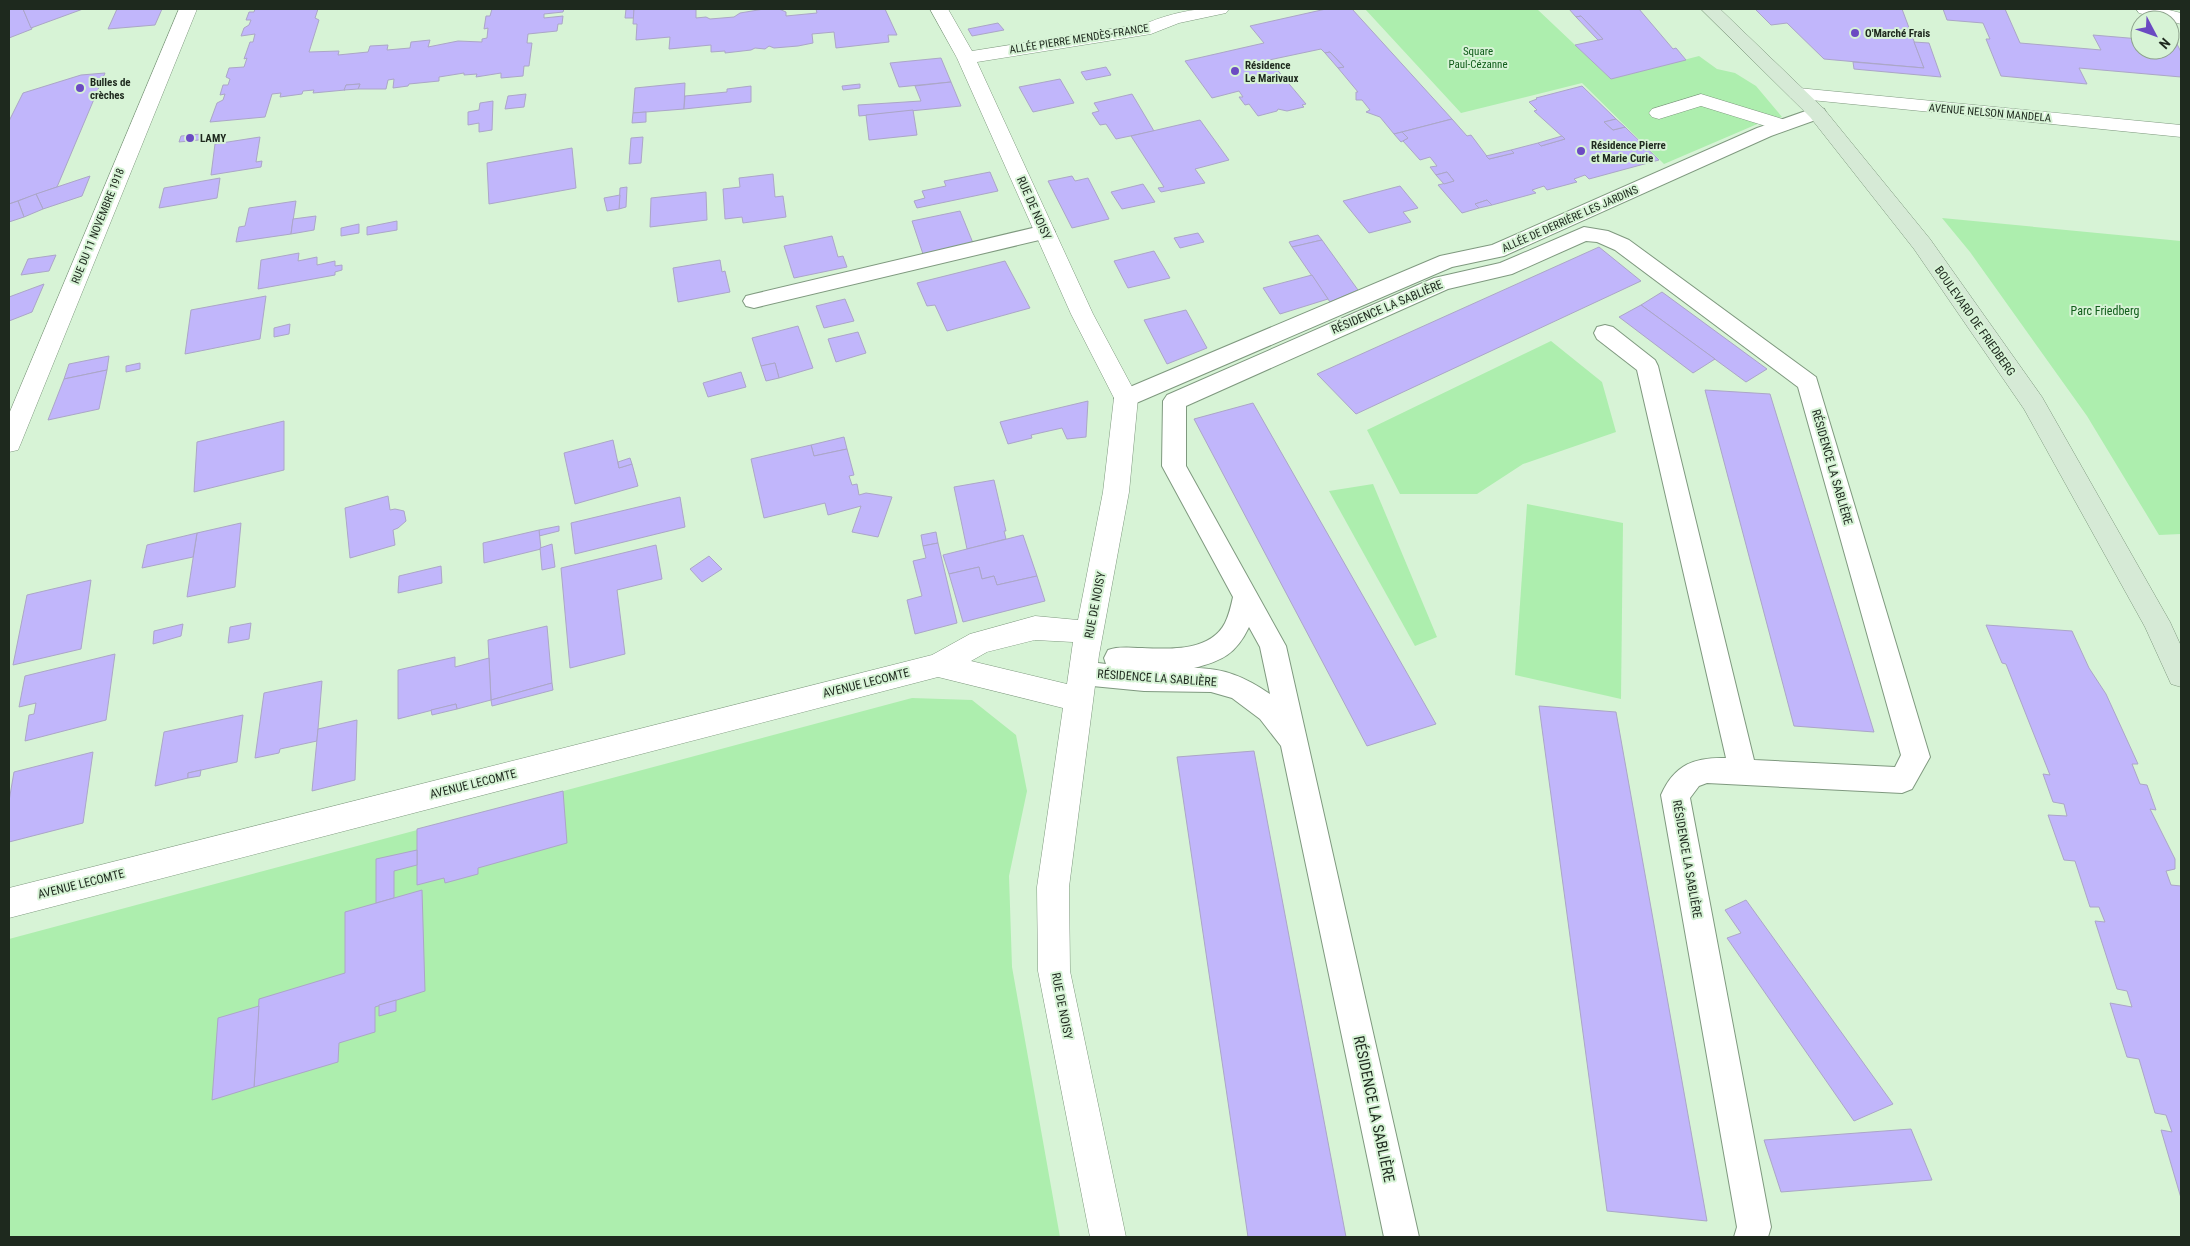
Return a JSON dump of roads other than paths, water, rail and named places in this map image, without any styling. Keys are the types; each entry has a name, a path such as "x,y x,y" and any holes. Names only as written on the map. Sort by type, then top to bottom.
{"main road":[{"name":"BOULEVARD DE FRIEDBERG","path":"1710,9 1817,113 1922,244 2032,403 2151,614 2181,675"}],"street":[{"name":"RUE DU 11 NOVEMBRE 1918","path":"9,443 188,9"},
{"name":"RUE DE NOISY","path":"939,9 966,58 1082,314 1126,398 1116,492 1084,665 1053,887 1054,971 1108,1237"},
{"name":"ALLÉE PIERRE MENDÈS-FRANCE","path":"966,58 1151,28 1174,20 1220,9"},
{"path":"2145,9 2181,19"},
{"name":"AVENUE NELSON MANDELA","path":"1798,94 2181,131"},
{"path":"1659,113 1701,100 1782,125"},
{"name":"AVENUE LECOMTE","path":"9,903 938,665 980,642 1035,628 1084,665"},
{"name":"AVENUE LECOMTE","path":"938,665 1022,684 1084,665"}],"lane":[{"name":"ALLÉE DE DERRIÈRE LES JARDINS","path":"1126,398 1447,262 1497,251 1782,125 1817,113"},
{"name":"RÉSIDENCE LA SABLIÈRE","path":"1402,1237 1274,646 1174,466 1175,401 1442,282 1505,269 1584,234 1601,236 1622,245 1808,383 1916,757 1902,780 1706,770 1689,777 1675,795 1754,1227 1750,1237"},
{"path":"817,300 1047,238"},
{"path":"754,301 1047,238"},
{"path":"1605,333 1647,366 1743,771"},
{"name":"RÉSIDENCE LA SABLIÈRE","path":"1084,665 1201,656 1226,642 1240,620 1246,596"},
{"name":"RÉSIDENCE LA SABLIÈRE","path":"1084,665 1144,679 1211,680 1240,688 1270,710 1295,747"}],"place":[{"name":"O'Marché Frais","path":"1855,33"},
{"name":"Résidence Le Marivaux","path":"1235,71"},
{"name":"Bulles de crèches","path":"80,88"},
{"name":"LAMY","path":"190,138"},
{"name":"Résidence Pierre et Marie Curie","path":"1581,151"}],"park label":[{"name":"Square Paul-Cézanne","path":"1478,57"},
{"name":"Parc Friedberg","path":"2105,311"}]}
